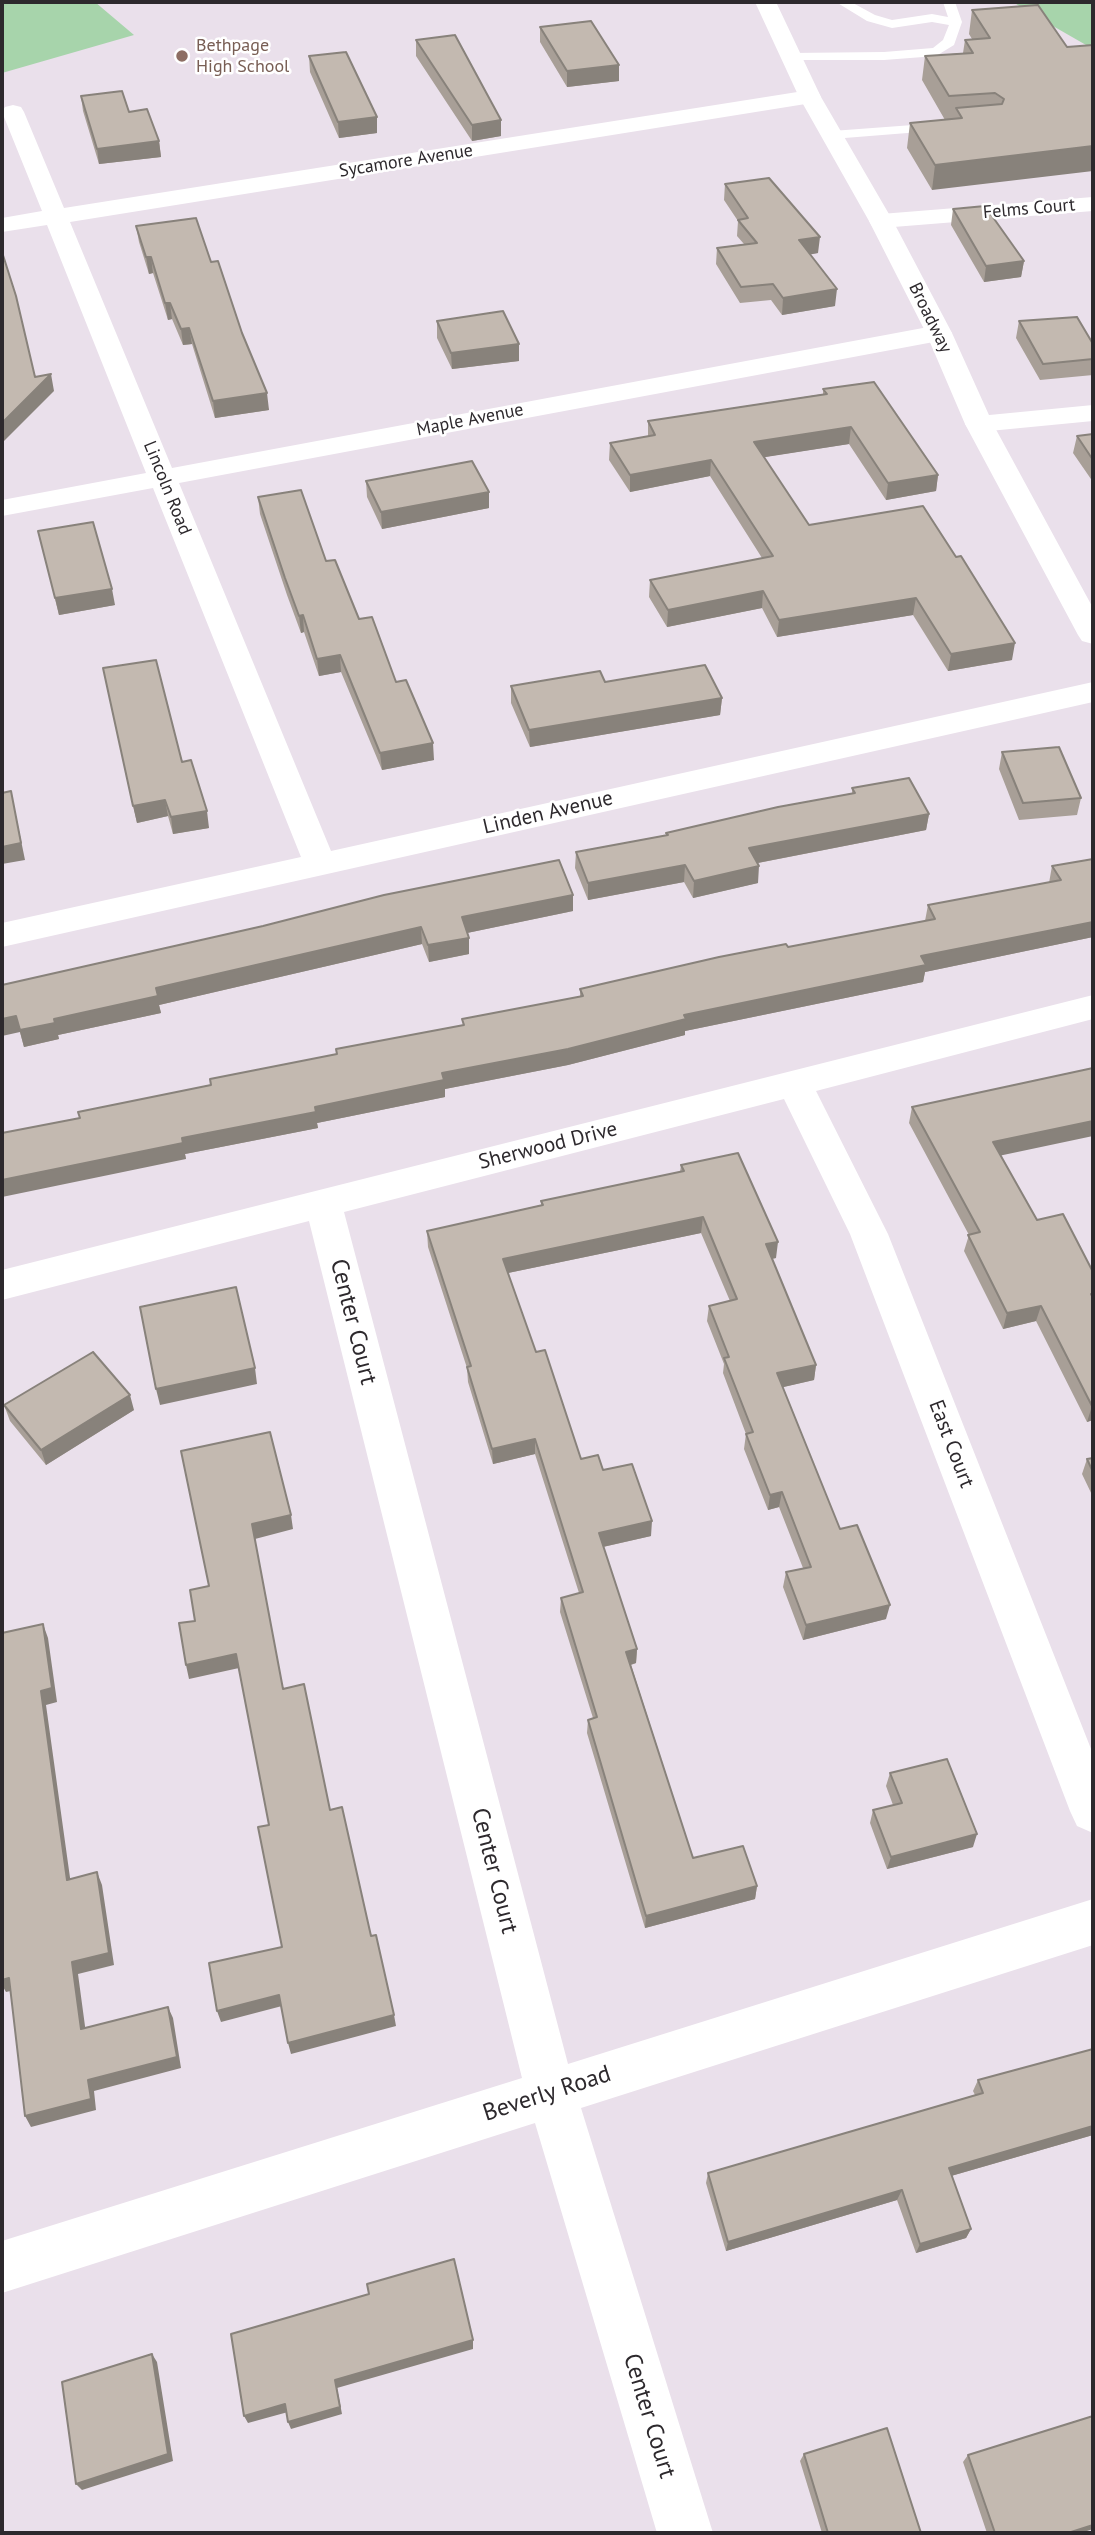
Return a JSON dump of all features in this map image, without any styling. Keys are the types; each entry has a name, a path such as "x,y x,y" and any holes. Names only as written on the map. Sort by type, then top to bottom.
{"street":[{"name":"Broadway","path":"765,2 810,97 881,221 939,333 979,424 1093,635"},
{"name":"Sycamore Avenue","path":"2,225 810,97"},
{"name":"Lincoln Road","path":"13,112 320,864"},
{"name":"Felms Court","path":"881,221 1093,204"},
{"name":"Maple Avenue","path":"2,508 939,333"},
{"path":"979,424 1093,414"},
{"name":"Linden Avenue","path":"2,935 1093,692"},
{"name":"Sherwood Drive","path":"2,1285 1093,1006"},
{"name":"East Court","path":"794,1083 869,1234 1093,1811"},
{"name":"Center Court","path":"323,1203 551,2093 685,2533"},
{"name":"Beverly Road","path":"2,2267 1093,1922"}],"lane":[{"path":"842,2 871,18 892,24 932,18 956,22"},
{"path":"791,57 884,56 936,52 949,41 956,22 949,2"},
{"path":"832,135 952,126"}],"green space":[{"path":"2,2 95,2 134,35 2,73"},
{"path":"1013,2 1093,2 1093,49 1032,14"}],"building":[{"path":"1038,5 1067,47 1093,45 1093,146 935,165 910,123 962,118 956,108 1002,104 1004,99 995,93 949,96 925,56 973,53 965,40 990,38 972,10"},
{"path":"591,21 619,65 567,71 540,27"},
{"path":"455,35 501,120 472,125 416,40"},
{"path":"346,52 377,117 338,122 309,56"},
{"path":"122,91 129,112 147,109 159,141 97,149 81,96"},
{"path":"769,178 820,237 799,240 837,289 783,298 773,284 741,287 717,248 757,243 738,220 748,218 725,184"},
{"path":"985,206 1024,261 986,266 953,209"},
{"path":"196,218 211,262 218,261 242,333 267,393 213,401 189,328 181,329 170,303 165,303 151,257 146,257 136,226"},
{"path":"2,252 16,296 35,377 51,374 2,423"},
{"path":"503,311 519,344 451,353 437,321"},
{"path":"1077,317 1093,344 1093,359 1043,364 1019,321"},
{"path":"874,382 938,475 888,483 851,427 754,442 809,525 923,506 956,557 961,556 1015,643 951,654 916,598 779,620 763,591 668,610 650,580 773,556 711,460 630,475 610,443 655,435 648,421 827,394 823,389"},
{"path":"1093,434 1093,460 1077,436"},
{"path":"472,461 489,492 381,512 366,481"},
{"path":"301,490 326,561 335,560 359,619 372,617 396,682 406,680 433,743 380,753 340,655 317,659 303,615 299,616 285,578 258,497"},
{"path":"93,522 112,589 55,598 38,531"},
{"path":"156,660 182,762 191,760 207,811 171,817 165,800 133,806 103,668"},
{"path":"705,665 722,698 529,730 511,686 600,671 605,682"},
{"path":"1059,747 1081,798 1023,803 1002,752"},
{"path":"909,778 929,814 749,848 759,866 694,881 685,865 588,883 576,852 668,835 666,833 778,807 855,793 852,788"},
{"path":"11,791 21,843 2,847 2,793"},
{"path":"1093,859 1093,922 921,956 926,965 684,1015 686,1019 568,1049 442,1073 444,1080 315,1107 316,1112 182,1138 183,1143 2,1180 2,1133 80,1118 78,1112 211,1085 210,1079 337,1054 336,1049 464,1025 462,1019 583,996 580,989 719,957 786,944 788,947 935,919 928,905 1061,880 1052,866"},
{"path":"559,860 573,895 462,917 469,938 428,945 421,927 156,988 158,996 54,1019 55,1023 20,1030 16,1016 2,1019 2,985 263,926 384,895"},
{"path":"1093,1068 1093,1121 993,1142 1037,1220 1063,1214 1093,1272 1092,1406 1041,1306 1007,1313 968,1235 980,1232 912,1107"},
{"path":"738,1153 778,1242 766,1244 816,1365 777,1373 840,1529 857,1525 890,1605 806,1625 786,1572 811,1567 782,1492 770,1495 746,1434 753,1432 724,1358 729,1357 709,1306 737,1299 703,1217 503,1259 536,1352 545,1350 581,1459 598,1455 603,1470 632,1464 652,1521 599,1533 637,1649 626,1652 693,1858 743,1846 757,1886 646,1916 588,1720 597,1717 561,1598 583,1592 535,1439 492,1449 467,1367 471,1366 427,1231 543,1205 541,1201 684,1171 681,1165"},
{"path":"236,1287 255,1368 156,1389 140,1307"},
{"path":"93,1352 130,1395 41,1450 4,1405"},
{"path":"270,1432 291,1515 252,1524 283,1689 304,1684 330,1810 342,1807 371,1936 376,1935 394,2015 288,2043 279,1995 217,2011 209,1963 282,1947 258,1827 269,1825 236,1654 186,1665 179,1623 195,1621 190,1590 209,1586 181,1451"},
{"path":"1093,1458 1093,1472 1087,1459"},
{"path":"43,1624 52,1688 41,1691 67,1880 97,1872 109,1953 72,1962 81,2029 168,2007 177,2057 88,2080 91,2099 25,2116 9,1978 2,1980 2,1633"},
{"path":"947,1759 977,1834 891,1857 873,1810 902,1803 890,1773"},
{"path":"1093,2049 1093,2126 949,2168 971,2229 920,2244 902,2190 728,2242 708,2173 983,2093 978,2080"},
{"path":"454,2259 473,2340 335,2380 340,2407 288,2422 285,2404 244,2416 231,2334 369,2294 367,2284"},
{"path":"152,2354 168,2454 76,2484 62,2382"},
{"path":"1093,2416 1093,2525 1068,2533 995,2533 968,2455"},
{"path":"887,2428 921,2533 828,2533 804,2454"}],"place":[{"name":"Bethpage High School","path":"182,56"}]}
